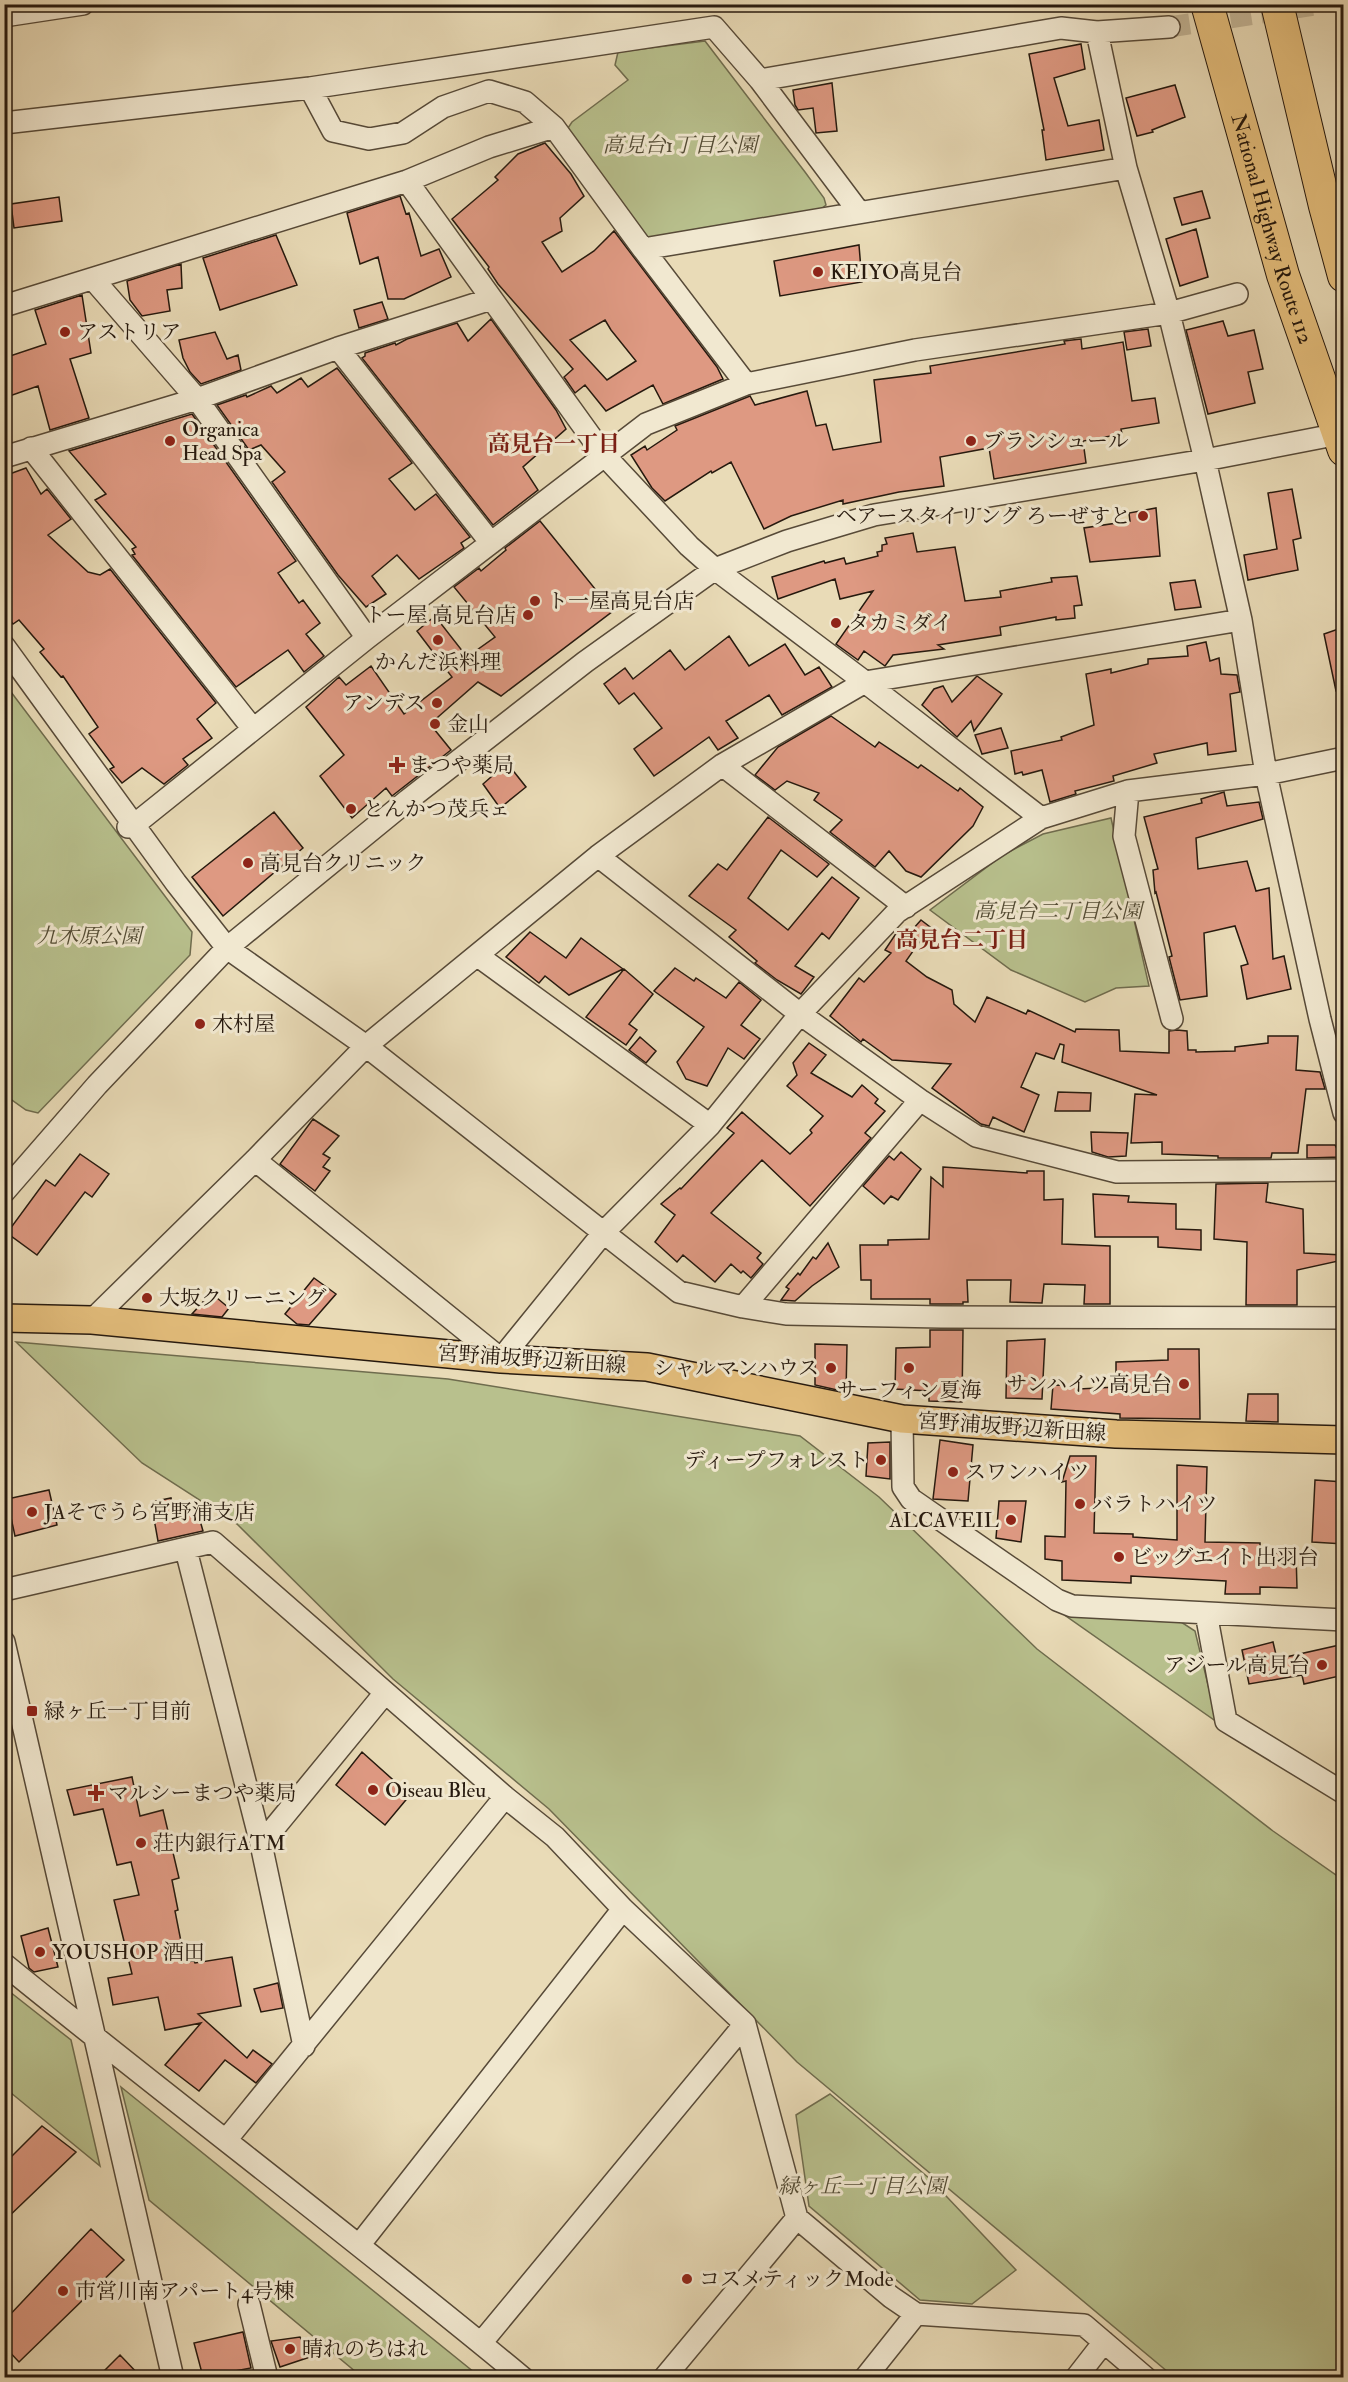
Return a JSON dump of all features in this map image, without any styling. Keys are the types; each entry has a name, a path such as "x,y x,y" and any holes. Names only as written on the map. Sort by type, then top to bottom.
{"highway":[{"name":"National Highway Route 112","path":"1207,4 1283,275 1342,439"},
{"path":"1277,4 1344,276"}],"main road":[{"name":"宮野浦坂野辺新田線","path":"4,1318 92,1320 501,1359 647,1367 902,1419 1116,1434 1344,1440"}],"street":[{"path":"4,16 83,4"},
{"path":"4,123 310,88 714,27 760,80 859,212"},
{"path":"760,80 1062,28 1097,32 1168,27"},
{"path":"1097,32 1126,168 1169,313 1205,460 1241,620 1266,774 1320,1019 1344,1113"},
{"path":"310,88 333,132 369,139 403,133 443,106 489,91 525,102 554,127 746,384"},
{"path":"4,306 407,181 489,147 554,127"},
{"path":"643,249 1126,168"},
{"path":"407,181 604,455 689,546 715,569 865,681 1041,818"},
{"path":"93,279 197,399 367,638"},
{"path":"131,826 367,638 646,424 746,384 915,350 1169,313 1237,294"},
{"path":"4,457 31,447 197,399 338,348 491,299"},
{"path":"338,348 491,543"},
{"path":"4,1192 97,1085 227,948 436,778 585,662 715,569 788,541 874,515 1342,439"},
{"path":"31,447 253,729"},
{"path":"92,1320 255,1160 366,1046 598,855 722,765 865,681 1241,620"},
{"path":"4,645 46,715 227,948 366,1046 679,1292 743,1307 786,1314 941,1317 1344,1318"},
{"path":"255,1160 501,1359 604,1232 710,1125 800,1014 897,912 1041,818 1128,791 1266,774 1344,758"},
{"path":"722,765 906,907"},
{"path":"1128,791 1124,836 1172,1018"},
{"path":"598,855 800,1014 920,1100 976,1136 1117,1172 1344,1170"},
{"path":"478,956 710,1125"},
{"path":"743,1307 920,1100"},
{"path":"902,1419 903,1487 911,1500 1057,1600 1072,1606 1344,1620"},
{"path":"4,1590 213,1542 505,1797 555,1837 623,1909 746,2024 797,2218 891,2297 916,2314 1084,2325 1146,2378"},
{"path":"186,1550 261,1844 304,2046"},
{"path":"1206,1613 1226,1721 1344,1793"},
{"path":"4,1642 173,2378"},
{"path":"261,1844 385,1693"},
{"path":"226,2140 505,1797"},
{"path":"360,2244 623,1909"},
{"path":"4,1964 360,2244 523,2378"},
{"path":"481,2343 746,2024"},
{"path":"664,2378 797,2218"},
{"path":"249,2304 267,2378"},
{"path":"865,2378 916,2314"},
{"path":"1076,2378 1104,2342"}],"green space":[{"name":"高見台1丁目公園","path":"705,41 805,172 824,198 826,205 821,209 652,239 643,235 569,136 568,128 572,122 628,80 615,65 618,52"},
{"name":"九木原公園","path":"5,684 192,932 190,955 38,1113 26,1110 5,1095"},
{"name":"高見台二丁目公園","path":"1111,818 1149,986 1116,988 1085,1002 1011,970 930,910 1003,855 1043,834"},
{"path":"16,1342 448,1379 800,1436 879,1497 1037,1649 1273,1831 1343,1880 1343,2377 1174,2377 797,2062 549,1809 393,1679 237,1524 142,1463"},
{"path":"1066,1616 1178,1620 1195,1631 1217,1722"},
{"path":"5,1988 71,2040 100,2166 5,2088"},
{"path":"121,2087 480,2377 362,2377 149,2200"},
{"name":"緑ヶ丘一丁目公園","path":"830,2094 930,2179 1016,2270 972,2304 920,2300 809,2206 796,2115"}],"building":[{"path":"1081,44 1085,69 1054,78 1068,126 1099,120 1104,150 1046,160 1042,130 1044,130 1029,54"},
{"path":"832,83 837,131 816,133 813,108 798,110 793,90"},
{"path":"1175,85 1185,117 1152,130 1153,132 1137,136 1126,98"},
{"path":"545,143 571,174 584,196 560,218 562,231 542,242 562,272 594,251 614,231 717,367 723,379 663,404 653,385 606,411 585,385 575,393 564,377 573,369 498,284 488,269 489,267 452,219 498,180 495,177 518,154","holes":["605,320 636,361 607,380 570,340"]},
{"path":"1202,191 1210,218 1182,225 1174,198"},
{"path":"400,196 406,214 409,213 421,256 439,249 451,277 404,299 388,299 378,257 360,264 347,213"},
{"path":"59,197 62,221 14,228 11,204"},
{"path":"1196,229 1208,277 1180,286 1166,239"},
{"path":"276,235 297,285 220,310 203,258"},
{"name":"KEIYO高見台","path":"859,245 862,282 780,296 774,261"},
{"path":"181,264 182,288 167,290 170,311 142,316 130,300 127,281"},
{"path":"82,295 91,353 70,359 89,418 50,430 38,386 4,398 4,358 46,344 35,310"},
{"path":"382,302 388,319 359,328 354,310"},
{"path":"491,319 556,410 566,429 523,467 538,490 493,525 362,358 365,353 395,343 396,345 407,339 457,323 468,341"},
{"path":"1223,321 1228,336 1254,330 1263,369 1248,372 1255,403 1208,414 1186,330"},
{"path":"1148,329 1151,346 1127,350 1124,332"},
{"path":"215,332 227,359 238,355 241,370 201,384 190,372 183,358 179,340"},
{"path":"1081,339 1082,349 1123,342 1132,401 1155,398 1159,423 1121,429 1122,434 1083,441 1086,463 994,479 989,448 940,457 944,486 899,492 843,504 843,500 791,516 764,529 731,462 712,473 711,471 665,501 652,488 631,455 645,446 647,450 677,430 675,426 750,396 755,405 807,391 816,426 826,424 833,450 881,442 874,380 931,373 930,366 1065,344 1064,341"},
{"path":"337,368 412,463 389,479 415,510 436,494 470,537 461,543 464,548 419,579 397,555 372,576 386,594 366,607 338,575 272,482 285,472 261,445 249,450 217,405 246,395 247,397 271,386 277,393 301,378 308,387"},
{"path":"192,414 296,561 278,573 299,603 303,600 320,623 306,634 324,656 304,672 288,650 236,687 132,555 135,554 132,549 136,547 95,500 106,494 69,451"},
{"path":"26,468 41,494 47,489 71,519 48,535 88,572 100,575 110,569 216,703 197,719 212,738 183,759 188,765 164,784 142,768 122,783 110,769 114,767 89,734 98,727 63,676 61,677 40,652 44,649 19,620 13,624 4,613 4,476"},
{"path":"1292,489 1301,538 1293,540 1298,570 1248,580 1244,555 1277,549 1268,493"},
{"path":"1156,508 1160,556 1090,562 1084,528 1130,521 1129,513"},
{"path":"540,521 613,611 501,696 478,682 430,724 451,750 392,796 386,788 352,818 320,776 344,755 306,707 339,677 346,685 371,666 404,714 452,677 417,631 435,616 467,657 495,637 454,587 479,568 481,571 506,550 505,548"},
{"path":"913,533 917,552 955,547 965,601 1001,597 1000,591 1052,582 1051,578 1077,576 1082,605 1074,606 1075,618 1056,620 1056,617 1000,627 1001,635 938,645 944,649 893,655 885,666 864,651 858,660 836,644 873,591 840,599 835,579 778,599 772,577 824,561 825,563 844,558 846,564 878,556 877,552 882,551 882,545 887,544 885,538"},
{"path":"1195,580 1201,607 1175,610 1170,583"},
{"path":"1344,627 1344,690 1336,691 1324,634"},
{"path":"729,636 749,666 785,644 805,675 819,667 832,687 782,715 769,695 726,721 738,738 718,750 709,737 654,776 634,749 662,728 634,693 619,704 604,684 625,668 633,679 670,650 685,670"},
{"path":"1206,642 1210,661 1219,658 1221,674 1237,675 1240,692 1230,694 1236,751 1208,755 1207,743 1154,754 1157,763 1113,776 1114,781 1075,791 1076,794 1050,802 1042,770 1023,775 1022,772 1015,774 1011,751 1062,740 1061,737 1094,725 1086,674 1111,669 1111,673 1148,664 1148,659 1188,656 1187,646"},
{"path":"977,676 1002,694 974,731 971,721 957,737 922,705 934,689 943,686 952,702"},
{"path":"831,716 875,747 879,742 918,768 921,765 958,791 960,788 983,807 973,826 921,877 906,871 889,851 875,867 830,832 842,820 814,800 819,793 787,781 775,790 755,775 778,747"},
{"path":"1001,728 1008,748 982,754 975,735"},
{"path":"507,763 526,787 500,808 483,784"},
{"path":"1224,792 1227,806 1259,802 1263,819 1196,838 1198,869 1247,861 1256,891 1269,888 1273,959 1284,956 1291,989 1247,999 1241,966 1248,964 1235,926 1204,933 1207,996 1180,1000 1169,957 1172,956 1155,893 1153,870 1158,869 1144,817 1202,803 1201,799"},
{"name":"高見台クリニック","path":"274,812 303,848 223,916 192,877"},
{"path":"768,817 829,864 817,877 781,850 748,898 788,930 832,877 859,898 829,939 822,933 795,966 814,977 801,994 777,980 755,963 757,961 729,937 736,930 689,896 718,864 727,870"},
{"path":"921,920 930,927 906,961 927,977 952,990 954,1004 975,1022 987,997 1026,1014 1028,1010 1075,1032 1076,1029 1119,1030 1120,1051 1169,1053 1169,1031 1177,1030 1187,1031 1188,1050 1196,1050 1196,1052 1235,1051 1235,1047 1268,1043 1268,1036 1298,1036 1296,1070 1320,1072 1325,1089 1306,1089 1298,1153 1272,1153 1271,1158 1218,1158 1218,1156 1162,1154 1162,1142 1131,1143 1135,1094 1157,1095 1062,1062 1064,1045 1060,1044 1054,1059 1036,1053 1021,1087 1039,1095 1024,1132 993,1117 989,1126 981,1124 932,1088 951,1064 892,1060 863,1039 861,1042 830,1016 859,978 864,982 891,953 885,950 897,932 905,938"},
{"path":"530,932 566,958 581,938 623,969 569,995 545,976 539,983 506,957"},
{"path":"675,968 694,981 696,978 726,998 739,982 761,1000 741,1025 760,1039 744,1059 728,1048 707,1086 686,1079 677,1062 704,1027 654,991"},
{"path":"624,969 653,994 629,1024 637,1030 626,1045 586,1017"},
{"path":"640,1037 656,1051 646,1063 629,1050"},
{"path":"809,1043 826,1055 811,1073 852,1097 862,1085 878,1099 875,1103 885,1111 865,1133 871,1138 810,1206 762,1160 711,1213 761,1253 757,1258 763,1264 751,1278 731,1264 715,1282 683,1255 677,1262 655,1242 675,1215 661,1204 681,1189 734,1133 727,1128 742,1112 790,1154 812,1133 810,1130 823,1116 787,1086 797,1075 793,1063"},
{"path":"1058,1092 1091,1093 1090,1111 1055,1111"},
{"path":"313,1119 339,1136 323,1154 330,1158 323,1167 330,1171 315,1191 280,1164"},
{"path":"1091,1132 1128,1133 1126,1156 1108,1157 1092,1152"},
{"path":"1307,1145 1335,1145 1341,1157 1307,1158"},
{"path":"901,1152 921,1169 898,1200 891,1196 884,1204 863,1186 889,1156 894,1160"},
{"path":"80,1154 109,1174 92,1197 85,1192 37,1255 7,1233 46,1180 55,1186"},
{"path":"943,1167 1027,1173 1027,1171 1044,1171 1044,1200 1063,1199 1062,1244 1110,1246 1110,1304 1084,1304 1085,1285 1044,1284 1042,1303 1010,1302 1011,1280 967,1280 968,1302 963,1302 963,1304 930,1304 930,1299 871,1299 871,1280 861,1280 860,1245 888,1245 888,1240 929,1239 931,1177 943,1187"},
{"path":"1268,1183 1266,1202 1303,1209 1304,1253 1343,1255 1343,1260 1297,1270 1297,1305 1246,1305 1247,1242 1214,1239 1216,1184"},
{"path":"1093,1194 1129,1196 1128,1202 1176,1204 1176,1229 1201,1230 1201,1250 1158,1247 1158,1237 1095,1237"},
{"path":"828,1243 839,1267 795,1301 781,1300 789,1289 786,1287 798,1273 800,1275 813,1257 816,1259"},
{"path":"314,1278 336,1294 309,1325 297,1324 285,1314"},
{"path":"211,1293 229,1308 222,1317 192,1314"},
{"path":"930,1330 963,1330 962,1402 929,1401 929,1391 895,1389 896,1348 930,1347"},
{"path":"1045,1339 1042,1399 1006,1398 1007,1341"},
{"name":"シャルマンハウス","path":"815,1344 847,1345 846,1392 815,1385"},
{"path":"1168,1349 1199,1349 1200,1419 1120,1418 1120,1414 1051,1409 1053,1385 1080,1386 1079,1389 1116,1387 1116,1362 1168,1360"},
{"path":"1248,1394 1278,1394 1278,1422 1246,1421"},
{"name":"スワンハイツ","path":"940,1440 973,1445 968,1501 933,1499"},
{"name":"ディープフォレスト","path":"890,1442 890,1479 866,1476 868,1443"},
{"path":"1070,1456 1096,1456 1094,1533 1133,1534 1133,1537 1177,1540 1177,1465 1207,1467 1205,1542 1260,1543 1260,1553 1296,1553 1297,1588 1260,1587 1260,1594 1225,1594 1226,1581 1131,1576 1131,1583 1062,1580 1062,1561 1045,1559 1045,1536 1065,1537 1066,1481 1062,1482"},
{"path":"1315,1480 1344,1482 1344,1544 1312,1542"},
{"name":"JAそでうら宮野浦支店","path":"49,1490 57,1525 15,1536 7,1499"},
{"path":"171,1498 174,1513 197,1510 203,1531 158,1541 151,1502"},
{"name":"ALCAVEIL","path":"999,1501 1026,1501 1021,1542 996,1538"},
{"path":"1273,1642 1277,1659 1344,1644 1344,1675 1304,1684 1302,1675 1249,1684 1242,1650"},
{"name":"Oiseau Bleu","path":"362,1752 410,1795 385,1825 336,1785"},
{"path":"132,1777 140,1816 163,1810 179,1878 172,1880 178,1910 175,1911 185,1962 194,1961 195,1963 232,1957 241,2006 198,2014 247,2058 253,2050 272,2064 256,2083 225,2060 199,2091 165,2065 201,2023 165,2030 158,1997 113,2005 108,1978 132,1974 114,1900 139,1895 131,1862 117,1865 103,1809 74,1815 67,1790"},
{"name":"YOUSHOP 酒田","path":"48,1928 58,1967 34,1972 29,1968 21,1936"},
{"path":"278,1983 283,2008 261,2012 254,1989"},
{"path":"42,2126 76,2152 4,2221 4,2164"},
{"name":"市営川南アパート4号棟","path":"91,2229 124,2260 19,2362 4,2346 4,2321"},
{"path":"243,2332 251,2368 203,2377 194,2343"},
{"name":"晴れのちはれ","path":"300,2337 310,2357 280,2367 271,2341"},
{"path":"120,2355 142,2378 97,2378"}],"tunnel":[{"path":"1169,27 1322,4"}],"place":[{"name":"KEIYO高見台","path":"818,272"},
{"name":"アストリア","path":"65,332"},
{"name":"Organica Head Spa","path":"170,441"},
{"name":"ブランシュール","path":"971,441"},
{"name":"ヘアースタイリング ろーぜすと","path":"1143,516"},
{"name":"ト一屋高見台店","path":"535,601"},
{"name":"トー屋 高見台店","path":"528,615"},
{"name":"タカミダイ","path":"836,623"},
{"name":"かんだ浜料理","path":"438,640"},
{"name":"アンデス","path":"437,703"},
{"name":"金山","path":"435,724"},
{"name":"まつや薬局","path":"397,765"},
{"name":"とんかつ茂兵ェ","path":"351,809"},
{"name":"高見台クリニック","path":"248,863"},
{"name":"木村屋","path":"200,1024"},
{"name":"大坂クリーニング","path":"147,1298"},
{"name":"シャルマンハウス","path":"831,1368"},
{"name":"サーフィン夏海","path":"909,1368"},
{"name":"サンハイツ高見台","path":"1184,1384"},
{"name":"ディープフォレスト","path":"881,1460"},
{"name":"スワンハイツ","path":"953,1472"},
{"name":"バラトハイツ","path":"1080,1504"},
{"name":"JAそでうら宮野浦支店","path":"32,1512"},
{"name":"ALCAVEIL","path":"1011,1520"},
{"name":"ビッグエイト出羽台","path":"1119,1557"},
{"name":"アジール高見台","path":"1322,1665"},
{"name":"緑ヶ丘一丁目前","path":"32,1711"},
{"name":"Oiseau Bleu","path":"373,1790"},
{"name":"マルシーまつや薬局","path":"96,1793"},
{"name":"荘内銀行ATM","path":"141,1843"},
{"name":"YOUSHOP 酒田","path":"40,1952"},
{"name":"コスメティックMode","path":"687,2279"},
{"name":"市営川南アパート4号棟","path":"63,2291"},
{"name":"晴れのちはれ","path":"290,2349"}],"district":[{"name":"高見台一丁目","path":"554,443"},
{"name":"高見台二丁目","path":"962,939"}]}
